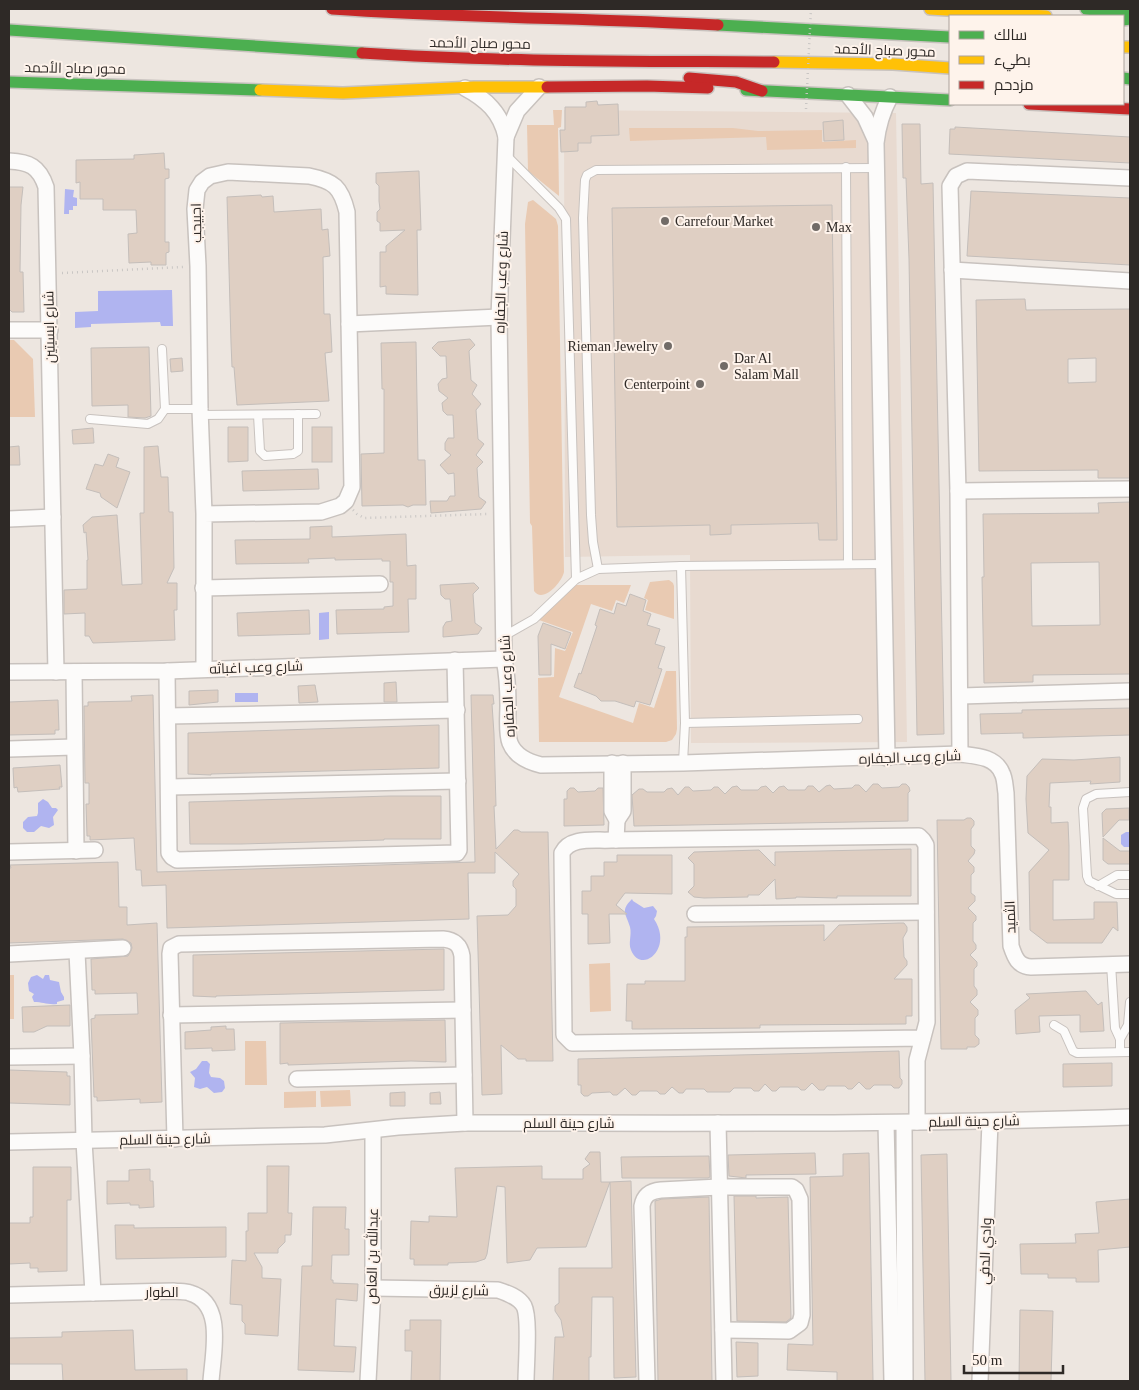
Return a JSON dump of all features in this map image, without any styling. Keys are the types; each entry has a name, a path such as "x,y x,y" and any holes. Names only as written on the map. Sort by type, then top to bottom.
{"main road":[{"name":"محور صباح الأحمد","path":"332,9 407,14 616,19 949,37"},
{"path":"616,19 638,9"},
{"path":"930,9 1029,15"},
{"path":"1086,9 1130,13"},
{"name":"محور صباح الأحمد","path":"9,30 411,56 612,61 893,64 949,68"},
{"path":"612,61 643,73"},
{"path":"663,75 742,83 762,90"},
{"name":"محور صباح الأحمد","path":"9,82 181,86 343,93 462,87 647,86 949,100"},
{"path":"1049,105 1130,109"}],"street":[{"path":"1127,9 1130,13"},
{"name":"شارع وعب الجفاره","path":"462,87 480,96 489,104 504,126 506,137 499,316 504,659 508,686 508,731 510,744 516,752 532,763 541,764 683,763 887,758 960,754 979,756 993,761"},
{"name":"شارع وعب الجفاره","path":"506,137 517,111 539,87"},
{"path":"848,95 866,117 876,143"},
{"path":"887,758 876,143 878,123 890,97"},
{"name":"شارع ابسيتين","path":"9,161 32,165 44,180 46,187 56,672"},
{"path":"960,754 958,491 950,186 956,176 967,171 1130,178"},
{"name":"اجبيجب","path":"204,669 204,514 195,199 197,190 202,182 218,173 309,176 329,182 341,192 347,212 353,477 352,487 346,501"},
{"path":"952,270 1130,280"},
{"path":"349,324 499,316"},
{"path":"9,330 50,330"},
{"path":"958,491 1130,489"},
{"path":"204,514 321,512 333,509 346,501"},
{"path":"9,519 53,517"},
{"path":"203,588 380,584"},
{"name":"شارع وعب اغباثه","path":"9,672 167,671 504,659"},
{"path":"167,671 170,852 172,857 177,860 457,854 459,850 455,660"},
{"path":"74,672 76,850"},
{"path":"961,696 1130,691"},
{"path":"168,716 457,710"},
{"path":"9,749 74,747"},
{"name":"الثميد","path":"993,761 1002,772 1006,793 1011,946 1014,956 1025,967 1130,964"},
{"path":"616,840 617,820 612,811 618,763"},
{"path":"169,787 458,781"},
{"path":"905,1381 911,1122 917,1060 923,1038 927,1022 926,845 923,840 918,836 616,840 573,841 564,847 562,853 564,1035 569,1041 576,1044 923,1038"},
{"path":"9,852 96,850"},
{"path":"695,914 926,912"},
{"path":"175,1139 170,954 171,948 176,944 423,939 450,940 456,943 461,949 465,1123"},
{"path":"9,954 77,952 123,948"},
{"path":"77,952 84,1141 93,1293"},
{"path":"171,1015 463,1010"},
{"path":"9,1057 82,1056"},
{"path":"297,1080 464,1075"},
{"name":"شارع حينة السلم","path":"9,1142 324,1135 398,1127 465,1123 886,1123 990,1122 1130,1117"},
{"path":"718,1122 724,1381"},
{"name":"وادي الدفي","path":"980,1381 990,1122"},
{"path":"886,1123 892,1381"},
{"name":"عبدالله بن العاص","path":"368,1381 373,1288 373,1131"},
{"path":"646,1381 643,1200 647,1194 652,1191 661,1190 719,1187 785,1186 796,1190 800,1199 802,1315 800,1323 789,1331 723,1330"},
{"name":"شارع لزيرق","path":"373,1288 498,1290 508,1294 524,1306 527,1316 526,1381"},
{"name":"الطوار","path":"9,1295 190,1292 202,1299 211,1308 214,1321 211,1381"}],"lane":[{"path":"506,155 559,208 566,218 576,579"},
{"path":"846,167 848,564"},
{"path":"598,569 591,515 583,218 585,180 587,175 596,170 876,168"},
{"path":"566,218 583,218"},
{"path":"90,419 148,424 158,419 165,409 162,349"},
{"path":"165,409 258,415 316,414"},
{"path":"258,415 260,451 265,456 293,454 298,451 298,414"},
{"path":"504,636 525,626 534,619 576,579 598,569 681,566 883,564"},
{"path":"681,566 685,723 683,763"},
{"path":"685,723 858,719"},
{"path":"1130,792 1096,794 1089,796 1084,803 1087,876 1093,884 1116,894 1130,894"},
{"path":"1098,886 1117,875 1130,875"},
{"path":"1111,964 1115,1028 1120,1039 1120,1052"},
{"path":"1130,964 1130,975"},
{"path":"1120,1039 1128,1025 1130,1002"},
{"path":"1054,1025 1064,1031 1073,1051 1078,1053 1130,1052"}],"path":[{"path":"806,109 811,9"},
{"path":"48,274 198,266"},
{"path":"346,501 356,514 364,518 502,514"}],"shaded area":[{"path":"553,110 562,110 561,127 558,128 559,196 528,171 527,125 554,125"},
{"path":"564,110 896,113 907,742 691,743 690,555 565,557"},
{"path":"629,128 733,128 758,131 822,130 822,142 856,140 856,148 767,150 766,137 630,141"},
{"path":"533,200 556,219 558,226 564,572 556,586 542,595 534,591 532,526 530,523 525,224 528,202"},
{"path":"9,340 14,340 33,359 35,417 9,417"},
{"path":"669,580 674,586 674,619 645,610 648,600 644,598 650,582"},
{"path":"574,585 631,585 624,603 616,600 612,611 591,604 559,697 633,723 639,703 654,708 666,671 676,671 677,729 672,740 666,742 539,742 538,678 554,677 555,648 565,651 573,632 539,620 540,615"},
{"path":"610,963 611,1011 590,1012 589,964"},
{"path":"9,975 14,975 14,1019 9,1019"},
{"path":"245,1041 266,1041 267,1085 245,1085"},
{"path":"350,1090 351,1106 321,1107 320,1091"},
{"path":"316,1091 316,1107 284,1108 284,1092"}],"water":[{"path":"65,189 74,190 73,197 77,198 77,206 73,206 73,210 69,210 69,214 64,214"},
{"path":"172,290 173,326 161,326 160,322 91,324 91,327 75,328 75,312 98,311 98,291"},
{"path":"329,612 329,639 319,640 319,613"},
{"path":"235,693 258,693 258,702 235,702"},
{"path":"43,799 52,808 58,810 53,817 54,825 49,828 41,826 34,832 27,832 23,828 23,822 28,817 37,816 38,803"},
{"path":"1130,832 1130,847 1124,847 1121,844 1121,835"},
{"path":"632,899 644,908 653,906 657,911 654,919 659,930 660,940 658,949 648,959 642,960 636,957 630,947 630,927 625,909"},
{"path":"37,975 43,979 45,975 49,975 50,980 59,982 64,1000 57,1002 57,1004 34,1002 32,997 34,994 29,991 28,983 31,977"},
{"path":"202,1061 207,1061 210,1064 209,1073 211,1077 220,1078 224,1081 225,1088 222,1092 214,1093 207,1087 200,1089 194,1087 195,1078 190,1072 196,1069"}],"building":[{"path":"597,101 598,105 618,104 619,135 591,136 591,143 578,143 578,151 561,152 560,130 565,130 565,107 586,107 586,102"},
{"path":"843,120 844,140 824,141 823,122"},
{"path":"902,124 920,124 921,184 933,183 944,734 917,735 909,259 906,178 903,178"},
{"path":"955,127 1130,137 1130,163 949,154 950,129 955,129"},
{"path":"164,153 165,169 169,169 169,178 165,179 165,242 169,242 169,252 166,253 166,265 151,265 151,262 129,263 128,234 137,233 136,210 103,210 103,199 80,199 80,182 76,183 76,160 134,159 134,155"},
{"path":"419,171 421,230 417,230 418,295 386,294 386,286 380,287 380,252 386,252 386,246 405,230 380,231 380,223 377,221 377,212 380,209 379,186 376,183 376,173"},
{"path":"9,187 23,187 20,272 23,272 24,312 12,312 9,309"},
{"path":"971,191 1130,198 1130,265 967,256"},
{"path":"261,195 262,197 273,196 274,212 321,209 322,230 328,229 330,256 323,257 324,314 330,314 332,352 325,353 329,401 237,405 234,367 232,367 227,197"},
{"name":"Dar Al Salam Mall","path":"832,205 837,540 819,540 818,523 731,525 731,534 710,535 710,525 617,527 612,208"},
{"path":"1025,299 1026,310 1130,309 1130,478 1098,478 1098,470 979,471 976,300","holes":["1096,358 1096,382 1068,383 1068,359"]},
{"path":"470,339 475,345 469,351 471,380 477,385 472,394 481,404 476,410 478,439 484,444 476,455 483,462 477,468 479,497 486,502 481,509 431,513 430,501 447,501 450,496 455,496 454,473 448,474 440,465 451,455 445,450 445,443 448,438 454,438 453,415 447,415 443,411 442,403 448,398 439,391 438,384 442,379 447,378 446,356 440,356 432,348 438,342"},
{"path":"416,342 418,460 425,460 426,505 408,507 403,505 362,506 361,454 384,453 384,389 382,389 381,343"},
{"path":"149,347 151,416 145,418 128,417 128,405 92,406 91,348"},
{"path":"182,358 183,371 171,372 170,359"},
{"path":"228,427 248,427 248,461 228,462"},
{"path":"312,427 332,427 332,462 312,462"},
{"path":"93,428 94,443 73,444 72,430"},
{"path":"19,446 20,465 9,465 9,447"},
{"path":"158,446 161,477 168,477 169,512 173,512 174,568 167,583 177,583 177,610 174,610 175,640 93,643 89,636 85,636 85,613 64,614 64,590 87,589 88,560 86,532 84,533 83,525 92,517 117,515 122,585 142,584 140,513 144,513 144,447"},
{"path":"108,454 119,458 116,467 130,472 117,508 101,497 100,493 86,489 95,464 103,466"},
{"path":"318,469 319,489 243,491 242,471"},
{"path":"1130,502 1130,674 1033,675 1033,682 984,683 983,514 1099,513 1098,503","holes":["1099,562 1100,625 1032,626 1031,563"]},
{"path":"332,526 332,537 406,534 407,566 416,565 416,599 408,599 409,632 337,634 336,610 384,609 384,607 393,606 393,582 390,582 390,561 382,561 382,559 335,560 335,558 308,559 309,563 236,564 235,540 310,539 310,527"},
{"path":"474,583 479,588 473,594 475,623 482,628 478,634 443,637 443,627 446,622 452,621 450,599 445,599 441,595 440,585"},
{"path":"630,594 646,600 643,611 651,614 647,625 660,629 655,644 665,647 658,668 662,669 650,705 636,701 634,707 615,701 601,701 596,696 574,687 579,673 581,674 597,626 595,625 600,609 614,614 617,603 626,606"},
{"path":"309,610 310,634 238,636 237,613"},
{"path":"543,623 571,633 565,649 551,644 551,675 539,675 538,636"},
{"path":"396,682 397,702 384,702 384,683"},
{"path":"315,685 318,702 299,703 298,686"},
{"path":"218,690 218,702 189,705 189,691"},
{"path":"153,695 157,872 475,862 471,695 493,695 496,849 514,830 521,832 548,832 553,1061 526,1061 526,1059 518,1059 501,1045 502,1094 482,1095 477,916 508,915 516,906 516,889 513,886 513,881 519,874 495,852 495,873 468,873 469,919 167,928 166,885 142,886 141,870 136,870 134,838 90,840 90,836 87,836 86,804 89,804 89,783 85,783 84,706 88,706 88,702 132,701 131,696"},
{"path":"58,700 59,730 55,730 55,734 9,735 9,702"},
{"path":"1130,708 1130,735 1023,738 1023,733 981,734 980,714 1022,713 1022,710"},
{"path":"439,725 439,768 211,775 188,774 188,733"},
{"path":"1120,757 1120,782 1090,784 1091,781 1050,783 1049,807 1051,807 1051,823 1068,822 1069,846 1069,880 1053,880 1053,920 1094,919 1094,902 1117,902 1118,931 1113,927 1102,943 1047,943 1030,930 1029,872 1049,850 1028,833 1027,776 1042,759 1074,760"},
{"path":"60,765 62,787 59,787 60,789 18,792 17,787 14,788 13,768"},
{"path":"873,784 878,784 882,788 899,787 902,784 906,784 909,787 908,821 634,826 632,795 639,789 647,792 664,792 672,788 678,795 685,787 689,787 693,791 711,790 714,787 718,787 725,794 732,787 737,786 741,790 758,790 766,786 773,793 779,787 784,786 788,790 805,790 808,786 813,786 819,792 830,785 834,789 852,788 855,785 859,785 866,792"},
{"path":"570,788 574,788 578,792 595,791 598,788 603,788 604,825 564,826 564,799 567,799 567,791"},
{"path":"441,796 441,839 190,844 189,802"},
{"path":"1129,808 1129,820 1119,820 1103,837 1102,813 1106,809"},
{"path":"971,818 974,821 971,829 971,846 975,850 968,861 974,867 974,872 971,875 971,893 975,896 975,901 968,908 976,916 976,920 973,923 973,941 976,949 970,955 977,962 977,966 974,969 974,986 977,990 977,995 970,1002 978,1010 978,1015 975,1018 975,1035 979,1039 979,1044 975,1047 967,1047 967,1049 941,1049 937,820 964,820"},
{"path":"1103,838 1120,851 1130,851 1130,864 1108,864 1103,860"},
{"path":"911,849 911,896 837,896 837,898 796,897 776,899 775,879 759,895 748,895 748,897 704,898 694,897 688,892 694,886 694,864 688,858 694,852 759,850 775,866 775,852"},
{"path":"617,855 672,855 672,894 625,893 616,905 627,914 609,914 610,943 588,944 588,914 582,914 582,891 591,891 591,876 604,876 604,862 617,862"},
{"path":"118,862 119,907 127,907 127,925 157,923 162,1102 140,1103 140,1099 97,1101 97,1097 94,1097 91,1019 95,1018 95,1015 138,1014 137,993 95,994 95,990 92,990 91,959 128,956 132,948 131,943 123,939 9,943 10,865"},
{"path":"904,923 907,927 903,938 904,957 907,965 894,979 912,979 912,1016 906,1016 906,1024 760,1025 760,1028 632,1029 632,1021 626,1021 627,984 645,984 645,981 685,981 685,937 687,937 687,927 824,925 824,941 839,925"},
{"path":"444,949 444,990 216,997 193,996 193,955"},
{"path":"1086,991 1098,1005 1102,1002 1104,1031 1080,1032 1080,1015 1039,1016 1040,1032 1016,1034 1015,1010 1030,998 1026,994"},
{"path":"70,1005 70,1026 47,1026 34,1032 23,1032 22,1007"},
{"path":"445,1020 446,1062 280,1064 280,1023"},
{"path":"226,1026 226,1029 234,1029 235,1050 212,1051 212,1048 185,1049 185,1032 211,1030 211,1027"},
{"path":"899,1051 902,1084 899,1088 894,1088 891,1085 874,1085 870,1089 866,1089 859,1082 852,1089 848,1089 845,1086 827,1086 824,1090 819,1090 812,1083 805,1090 801,1090 798,1087 780,1087 776,1091 772,1091 765,1084 759,1091 754,1091 751,1088 734,1088 730,1092 707,1092 704,1089 686,1089 683,1093 679,1093 672,1087 665,1094 660,1094 657,1091 640,1091 636,1095 632,1095 625,1088 617,1095 613,1095 610,1092 592,1093 584,1096 581,1093 581,1085 578,1085 578,1059"},
{"path":"1112,1063 1112,1086 1063,1087 1063,1064"},
{"path":"9,1070 67,1072 67,1076 70,1076 70,1105 9,1103"},
{"path":"405,1092 405,1106 390,1106 390,1093"},
{"path":"440,1092 441,1104 430,1104 430,1093"},
{"path":"590,1152 600,1152 601,1182 610,1182 586,1247 537,1248 530,1260 507,1263 505,1187 497,1186 485,1259 476,1262 448,1263 448,1265 414,1265 414,1259 410,1259 411,1221 429,1222 429,1216 457,1217 455,1168 542,1166 542,1179 583,1179 583,1169 590,1164 585,1159"},
{"path":"815,1153 816,1174 746,1175 746,1178 729,1176 728,1155"},
{"path":"869,1153 873,1381 837,1381 837,1372 787,1370 788,1344 813,1345 810,1177 843,1176 843,1154"},
{"path":"947,1154 951,1381 925,1381 921,1155"},
{"path":"709,1156 710,1177 708,1178 622,1178 621,1157"},
{"path":"267,1166 289,1166 288,1213 292,1213 291,1235 285,1235 285,1242 278,1249 278,1253 254,1253 262,1267 262,1278 281,1279 278,1336 245,1334 245,1324 242,1321 242,1305 230,1304 232,1260 246,1261 248,1213 267,1213"},
{"path":"33,1167 71,1167 71,1200 67,1200 67,1271 38,1272 38,1268 30,1268 30,1263 9,1264 9,1223 30,1223 30,1217 33,1217"},
{"path":"150,1169 150,1181 153,1181 154,1207 139,1208 139,1205 130,1205 130,1203 107,1204 107,1181 129,1181 129,1170"},
{"path":"631,1181 636,1377 614,1378 613,1297 592,1297 589,1381 553,1381 555,1337 564,1337 561,1320 555,1311 555,1306 559,1303 559,1268 612,1268 610,1182"},
{"path":"734,1196 756,1196 756,1198 788,1197 791,1318 786,1322 737,1321"},
{"path":"709,1197 712,1381 658,1381 655,1201"},
{"path":"1130,1199 1130,1247 1098,1250 1099,1282 1076,1282 1076,1278 1048,1278 1048,1274 1021,1274 1020,1244 1076,1243 1075,1234 1099,1233 1096,1202"},
{"path":"313,1207 346,1207 345,1229 349,1229 349,1255 332,1255 331,1280 333,1280 333,1283 358,1284 357,1301 336,1299 334,1346 356,1347 354,1372 298,1370 302,1266 312,1266"},
{"path":"115,1225 134,1225 134,1228 226,1227 226,1257 116,1259"},
{"path":"1020,1310 1053,1311 1051,1381 1019,1381"},
{"path":"410,1320 441,1320 440,1381 411,1381 412,1351 405,1351 405,1330 410,1330"},
{"path":"133,1330 135,1370 187,1369 187,1381 63,1381 62,1364 9,1364 9,1338 62,1337 62,1332"},
{"path":"736,1342 758,1343 758,1376 737,1377"}],"traffic: fast":[{"path":"1086,9 1130,14"},
{"path":"1124,20 1130,19"},
{"path":"718,25 949,37"},
{"path":"9,30 362,53"},
{"path":"1124,78 1130,79"},
{"path":"9,82 260,90"},
{"path":"746,90 949,100"}],"traffic: slow":[{"path":"930,9 1029,15"},
{"path":"1124,47 1130,47"},
{"path":"774,62 893,64 949,68"},
{"path":"260,90 343,93 474,87 547,87"}],"traffic: jam":[{"path":"332,9 718,25"},
{"path":"362,53 516,60 774,62"},
{"path":"689,78 736,82 762,91"},
{"path":"547,87 647,86 708,88"},
{"path":"1049,105 1130,109"}],"place":[{"name":"Carrefour Market","path":"665,221"},
{"name":"Max","path":"816,227"},
{"name":"Rieman Jewelry","path":"668,346"},
{"name":"Dar Al Salam Mall","path":"724,366"},
{"name":"Centerpoint","path":"700,384"}]}
